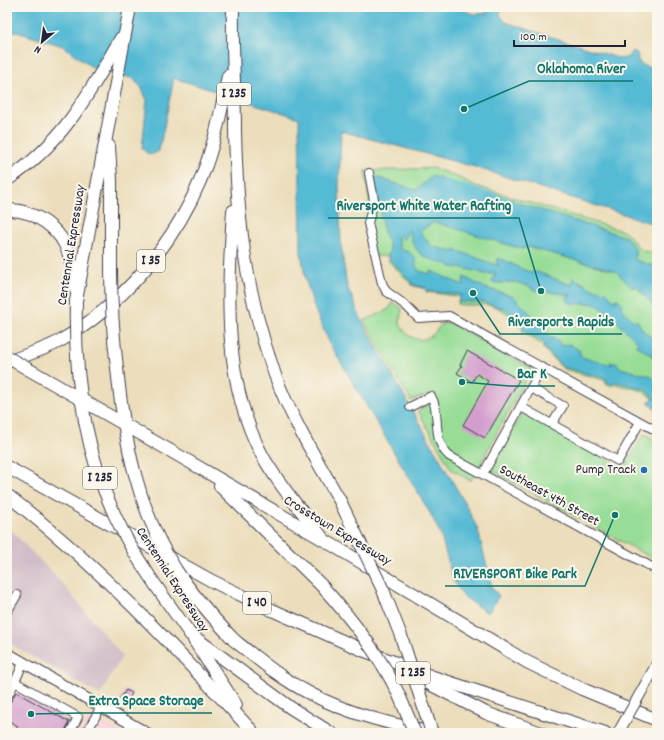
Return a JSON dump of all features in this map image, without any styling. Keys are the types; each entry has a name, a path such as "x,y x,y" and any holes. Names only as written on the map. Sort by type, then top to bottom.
{"highway":[{"name":"Centennial Expressway","path":"130,7 112,98 76,301 77,375 85,427 100,477 121,529 148,575 190,634 253,732"},
{"name":"I 35","path":"7,362 61,340 111,304 156,256 185,211 200,181 218,126 232,57 233,7"},
{"path":"7,180 48,147 65,129 89,93 125,30"},
{"name":"I 235","path":"232,57 236,131 235,161 242,247 250,291 262,336 276,377 294,417 339,499 367,556 401,636 432,733"},
{"path":"107,129 112,180 111,269 115,348 121,412 132,466 142,499 155,531 176,570 197,598 234,640 271,669 312,695 362,716 432,733"},
{"path":"235,161 230,252 231,342 236,383 245,415 263,456 281,484 324,540"},
{"path":"7,210 20,211 31,215 43,221 57,234 69,254 76,301"},
{"name":"Crosstown Expressway","path":"7,358 324,540 527,662 582,689 657,720"},
{"name":"I 40","path":"7,467 212,582 365,651 436,678 604,733"},
{"path":"206,473 321,585 358,629 397,693 415,733"},
{"path":"7,495 77,554 142,615 253,732"},
{"path":"190,634 291,708 331,733"},
{"path":"365,651 486,712 541,733"}],"main road":[{"path":"7,653 147,733"},
{"path":"618,733 657,664"}],"street":[{"path":"371,178 374,200 368,223 382,283 386,291 405,304 418,318 449,316 657,431"},
{"path":"483,474 542,368"},
{"path":"531,388 562,406 552,424"},
{"name":"Southeast 4th Street","path":"410,407 431,396 436,406 436,426 440,443 449,456 657,570"},
{"path":"520,407 618,461 640,422"},
{"path":"7,612 17,595"},
{"path":"7,697 24,663"},
{"path":"15,682 78,717 70,733"},
{"path":"98,733 87,730 100,707"}],"shaded area":[{"path":"7,526 61,582 122,656 100,695 7,642"},
{"path":"90,714 122,733 79,733"}],"green space":[{"path":"434,168 476,186 626,232 642,251 657,253 657,411 648,403 655,400 643,391 616,384 612,386 605,383 608,381 563,369 542,347 545,347 522,331 523,329 514,320 499,309 487,305 457,304 461,297 426,292 426,289 413,286 389,262 388,256 371,256 365,225 370,207 365,171"},
{"path":"393,302 402,308 400,324 405,332 412,338 426,339 444,323 450,323 532,368 471,481 451,469 418,411 428,404 423,396 411,401 364,321 389,309"},
{"path":"522,413 624,469 644,434 657,441 657,561 491,470"}],"water":[{"path":"7,7 453,7 474,14 487,13 490,7 502,7 500,15 505,22 621,59 628,57 632,51 637,53 638,61 644,66 657,70 657,225 475,167 341,131 339,185 341,245 347,286 362,321 467,507 478,530 492,588 499,596 488,613 464,597 454,582 440,533 430,513 330,344 315,310 306,281 301,254 299,118 174,78 159,151 154,154 148,153 142,148 147,100 141,87 132,78 93,68 63,46 7,29"},
{"path":"373,176 416,190 432,176 446,181 445,185 508,204 509,200 626,237 635,248 635,260 657,267 657,307 655,307 636,286 632,288 616,271 528,247 522,249 434,222 420,231 431,246 454,252 455,250 499,266 497,263 498,258 523,270 538,272 573,286 573,278 593,289 606,292 616,302 616,298 622,303 621,308 635,322 637,320 642,329 657,343 657,359 636,345 638,343 612,317 608,317 603,312 606,312 601,307 592,304 567,302 568,296 571,295 534,290 531,289 532,287 515,282 492,282 494,276 497,274 486,274 451,267 451,265 435,261 423,255 414,246 409,230 404,240 400,235 398,237 400,249 409,252 416,259 416,267 420,271 430,274 431,271 464,285 464,277 485,288 513,296 534,317 536,316 552,340 553,336 562,346 569,344 579,350 581,357 612,365 610,362 618,364 620,368 651,376 657,382 657,409 648,402 655,398 644,389 617,382 613,384 605,382 608,379 563,367 542,346 546,346 540,340 522,329 524,327 506,309 482,302 458,302 459,297 462,295 428,291 426,288 414,285 390,260 388,255 390,251 388,240 385,238"}],"building":[{"path":"467,351 519,380 485,438 463,425 488,381 477,374 472,382 457,373 462,366 460,365"},
{"path":"126,690 132,693 127,703 120,699"},
{"path":"16,692 69,722 64,733 14,733 18,726 7,720 7,708"}],"waterway":[{"path":"436,185 445,183 509,202 517,208"}],"place":[{"name":"Oklahoma River","path":"464,109"},
{"name":"Riversport White Water Rafting","path":"541,291"},
{"name":"Riversports Rapids","path":"473,293"},
{"name":"Bar K","path":"462,382"},
{"name":"Pump Track","path":"644,470"},
{"name":"RIVERSPORT Bike Park","path":"615,515"},
{"name":"Extra Space Storage","path":"31,714"}]}
